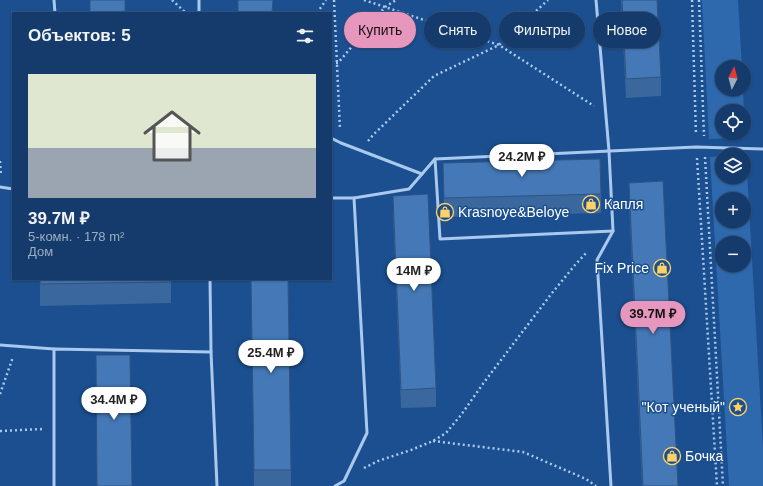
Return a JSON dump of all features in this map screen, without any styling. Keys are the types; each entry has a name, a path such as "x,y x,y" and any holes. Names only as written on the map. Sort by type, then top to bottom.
{"lane":[{"path":"54,0 55,12"},
{"path":"199,0 199,12"},
{"path":"596,0 609,151 613,231 596,260 611,486"},
{"path":"332,139 340,143 422,174"},
{"path":"332,198 354,198 409,189 435,159 696,147 763,149"},
{"path":"435,159 440,239 613,231"},
{"path":"0,188 12,189"},
{"path":"335,486 344,480 367,433 354,198"},
{"path":"210,280 211,352 217,486"},
{"path":"0,345 54,348 211,352"},
{"path":"54,348 54,486"}],"path":[{"path":"172,0 185,12"},
{"path":"318,12 326,0"},
{"path":"334,0 338,63 340,143"},
{"path":"364,0 499,45"},
{"path":"338,63 385,6 396,0"},
{"path":"535,12 548,0"},
{"path":"692,0 696,147 717,486"},
{"path":"699,0 705,147 724,486"},
{"path":"361,150 374,134 434,76 499,45"},
{"path":"504,48 606,114"},
{"path":"332,63 338,63"},
{"path":"344,480 355,478 365,467 378,461 433,441 446,433 552,293 575,264 591,248"},
{"path":"0,394 17,346"},
{"path":"0,431 54,429"},
{"path":"433,441 522,452 586,479 596,486"}],"shaded area":[{"path":"702,0 738,0 742,60 715,60 715,96 743,96 744,104 715,104 715,139 709,139"},
{"path":"710,157 715,157 715,184 748,184 748,192 715,192 715,228 750,228 751,236 715,236 715,244"},
{"path":"751,241 763,448 763,486 729,486 717,272 751,272"}],"building":[{"path":"90,0 125,0 125,12 90,12"},
{"path":"238,0 273,0 272,12 238,12"},
{"path":"622,0 657,0 658,12 623,12"},
{"path":"624,48 659,48 661,77 626,79"},
{"path":"600,159 601,194 444,198 443,163"},
{"path":"663,181 678,486 643,486 629,183"},
{"path":"428,194 436,388 401,390 393,196"},
{"path":"40,280 171,280 171,282 40,284"},
{"path":"251,280 288,280 291,470 254,470"},
{"path":"96,355 130,355 132,486 97,486"}],"place":[{"name":"Капля","path":"591,204"},
{"name":"Krasnoye&Beloye","path":"445,212"},
{"name":"Fix Price","path":"662,268"},
{"name":"\"Кот ученый\"","path":"738,407"},
{"name":"Бочка","path":"672,456"}]}
